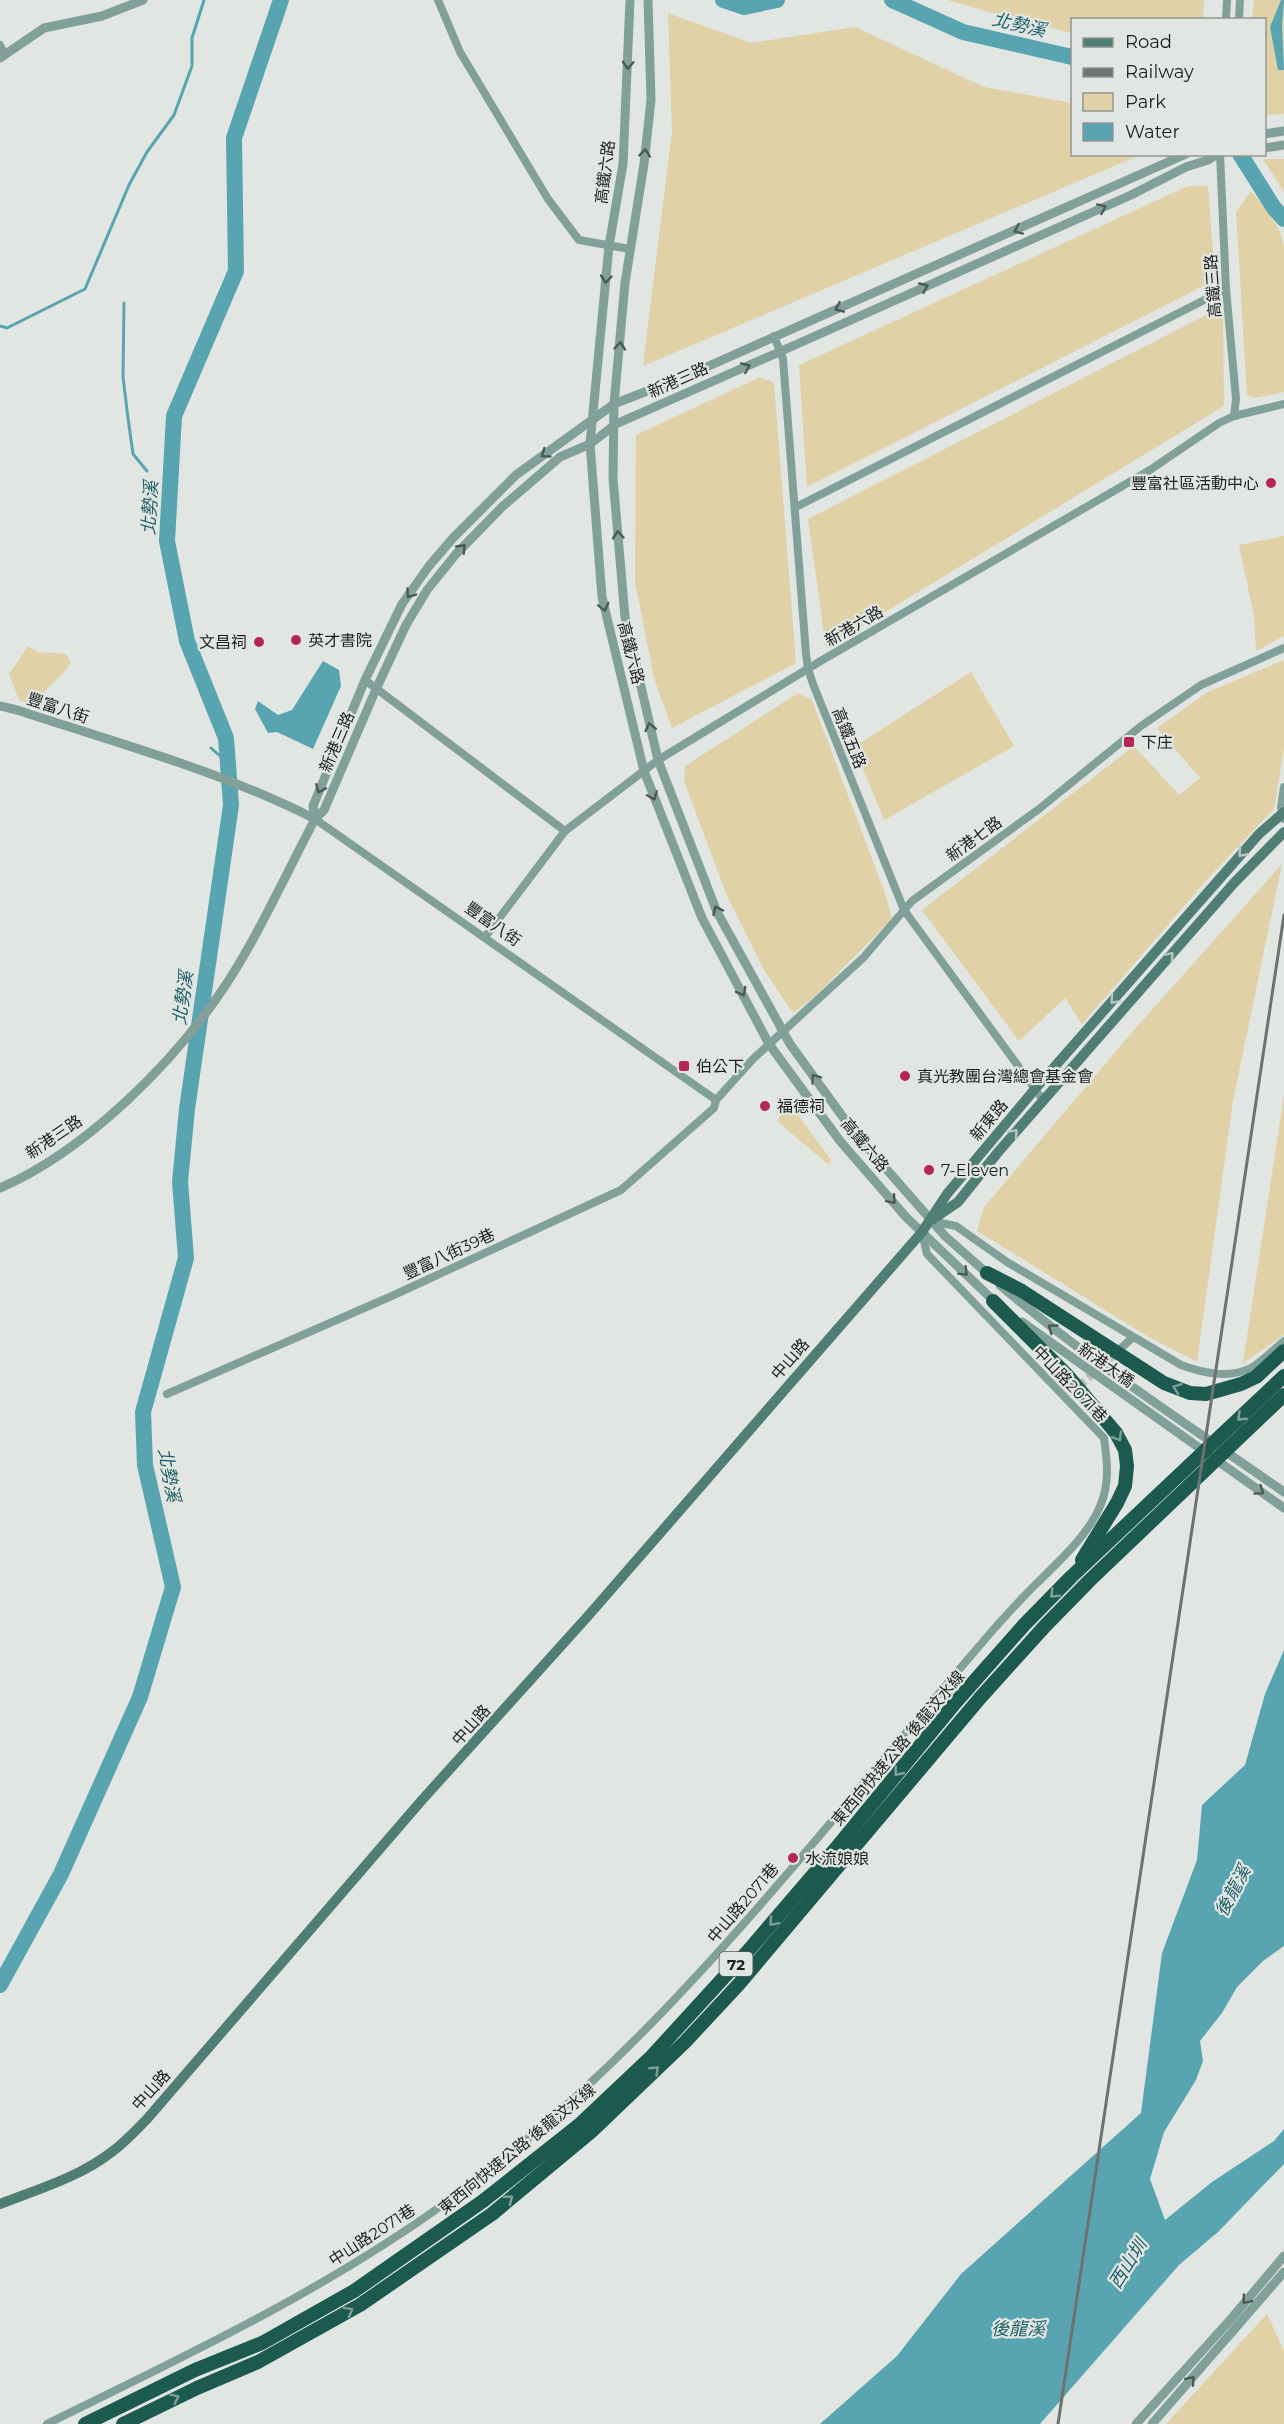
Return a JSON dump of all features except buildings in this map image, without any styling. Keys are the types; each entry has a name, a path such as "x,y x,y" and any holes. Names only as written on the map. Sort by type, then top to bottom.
{"highway":[{"path":"987,1273 1022,1291 1164,1383 1190,1393 1206,1394 1241,1384 1256,1377 1284,1351"},
{"path":"993,1301 1068,1376 1116,1433 1125,1450 1125,1486 1071,1577"},
{"name":"東西向快速公路 後龍汶水線","path":"85,2424 195,2370 262,2343 354,2291 483,2201 579,2125 652,2056 741,1959 1023,1625 1284,1376"},
{"name":"東西向快速公路 後龍汶水線","path":"123,2424 197,2388 258,2362 360,2305 492,2214 593,2130 685,2042 739,1984 980,1698 1045,1626 1090,1580 1284,1395"}],"main road":[{"name":"新東路","path":"931,1221 946,1194 1035,1089 1259,834 1283,815"},
{"name":"新東路","path":"931,1221 958,1202 1043,1100 1234,883 1284,832"},
{"name":"中山路","path":"0,2204 61,2181 92,2165 114,2150 147,2119 422,1800 588,1616 931,1221"}],"street":[{"path":"0,45 2,57 44,28 102,16 143,0"},
{"path":"438,0 460,52 548,199 579,240 630,249"},
{"name":"高鐵六路","path":"648,0 651,100 644,164 630,249 615,404 614,478 625,617 658,760 717,912 783,1031 853,1131 931,1221"},
{"path":"1226,18 1227,0"},
{"path":"1239,18 1240,0"},
{"name":"高鐵六路","path":"630,3 623,164 609,246 590,444 602,597 644,771 702,918 769,1044 840,1140 922,1232"},
{"path":"1266,134 1284,131"},
{"path":"1266,148 1284,145"},
{"name":"新港三路","path":"315,819 312,806 365,680 402,604 429,566 459,532 516,475 615,404 1181,156"},
{"name":"新港三路","path":"0,1188 76,1142 133,1095 173,1055 226,984 315,819 324,810 406,625 427,590 456,554 502,507 560,457 590,444 616,423 780,352 1215,156"},
{"name":"高鐵三路","path":"1218,156 1226,289 1236,399 1234,416"},
{"path":"796,507 1226,289"},
{"name":"高鐵五路","path":"774,336 783,359 808,669 904,910 1043,1100"},
{"name":"新港六路","path":"485,937 565,831 658,760 808,669 1150,470 1219,423 1234,416 1284,404"},
{"name":"新港七路","path":"716,1100 769,1044 863,958 912,901 1039,809 1141,726 1201,685 1284,648"},
{"path":"365,680 565,831"},
{"name":"豐富八街","path":"0,706 209,773 245,786 315,819 716,1100"},
{"path":"1283,815 1284,787"},
{"name":"豐富八街39巷","path":"167,1394 394,1295 621,1190 714,1108 716,1100"},
{"path":"931,1221 956,1226 1007,1262 1133,1337 1181,1365 1204,1373 1232,1373 1251,1368 1284,1341"},
{"name":"新港大橋","path":"931,1221 1039,1318 1284,1492"},
{"name":"新港大橋","path":"922,1232 993,1301 1284,1508"},
{"name":"中山路2071巷","path":"47,2424 235,2332 315,2288 443,2205 523,2144 576,2098 688,1987 1005,1616 1077,1542 1101,1505 1108,1462 1104,1438 1068,1395 1009,1342 927,1254 922,1232"},
{"path":"1118,1351 1133,1337"},
{"path":"1136,2424 1231,2319 1284,2256"},
{"path":"1152,2424 1284,2272"}],"green space":[{"path":"948,0 1204,0 1203,18 1071,18 1071,33"},
{"path":"1254,0 1284,0 1284,114 1266,115 1266,18 1252,18"},
{"path":"668,13 751,43 855,27 984,87 1071,103 1071,156 1138,156 643,366 672,131"},
{"path":"1263,159 1284,159 1284,192"},
{"path":"1188,186 1208,186 1215,280 807,487 799,365"},
{"path":"1251,191 1276,225 1284,248 1284,392 1255,398 1247,395 1236,212"},
{"path":"1210,313 1223,316 1224,406 826,648 808,519"},
{"path":"760,377 774,383 796,663 672,728 654,678 635,582 636,435"},
{"path":"1284,536 1284,636 1256,651 1254,616 1239,545"},
{"path":"28,646 38,652 66,654 71,662 31,705 19,700 9,674"},
{"path":"1284,660 1284,749 1274,809 1211,875 1082,1024 1065,998 1019,1041 922,910 1134,746 1179,795 1200,778 1157,728 1208,692"},
{"path":"971,672 1014,746 884,820 854,747"},
{"path":"798,693 812,700 886,896 892,919 814,997 793,1013 764,970 727,896 684,781 685,766"},
{"path":"1282,864 1233,1101 1197,1362 1147,1336 977,1231 984,1207 1134,1030"},
{"path":"1284,1095 1284,1335 1243,1363"},
{"path":"786,1099 831,1160 829,1165 778,1122"},
{"path":"1267,2314 1284,2351 1284,2424 1166,2424"}],"water":[{"path":"1281,0 1284,0 1282,26 1284,70 1278,70 1270,27"},
{"path":"323,661 339,670 341,686 313,749 277,732 268,733 255,709 258,701 278,715 292,710"},
{"name":"後龍溪","path":"1284,1650 1284,1946 1263,1961 1237,1987 1222,2013 1200,2041 1203,2061 1196,2080 1164,2132 1150,2179 1165,2220 1212,2182 1274,2141 1284,2129 1284,2164 1218,2232 1179,2265 1040,2424 820,2424 897,2356 961,2274 1141,2113 1162,1953 1197,1860 1202,1805 1245,1765 1265,1694"}],"waterway":[{"path":"0,326 7,328 85,289 129,185 147,152 174,115 192,66 192,38 204,0"},
{"name":"北勢溪","path":"0,1985 61,1874 140,1697 173,1587 145,1465 143,1412 186,1258 180,1182 187,1109 231,805 226,738 187,641 167,541 174,416 236,271 234,138 281,0"},
{"name":"北勢溪","path":"723,0 744,7 777,0"},
{"name":"北勢溪","path":"892,0 963,32 1071,57"},
{"name":"北勢溪","path":"1241,156 1274,208 1284,219"},
{"path":"124,303 123,377 128,418 133,454 147,471"},
{"path":"211,748 228,763"}],"tunnel":[{"path":"1070,1394 1118,1351"}],"railway":[{"path":"1058,2424 1284,915"}],"place":[{"name":"豐富社區活動中心","path":"1271,483"},
{"name":"英才書院","path":"296,640"},
{"name":"文昌祠","path":"259,642"},
{"name":"下庄","path":"1129,742"},
{"name":"伯公下","path":"684,1066"},
{"name":"真光教團台灣總會基金會","path":"905,1076"},
{"name":"福德祠","path":"765,1106"},
{"name":"7-Eleven","path":"929,1170"},
{"name":"水流娘娘","path":"793,1858"}],"water label":[{"name":"西山圳","path":"1128,2264"}]}
